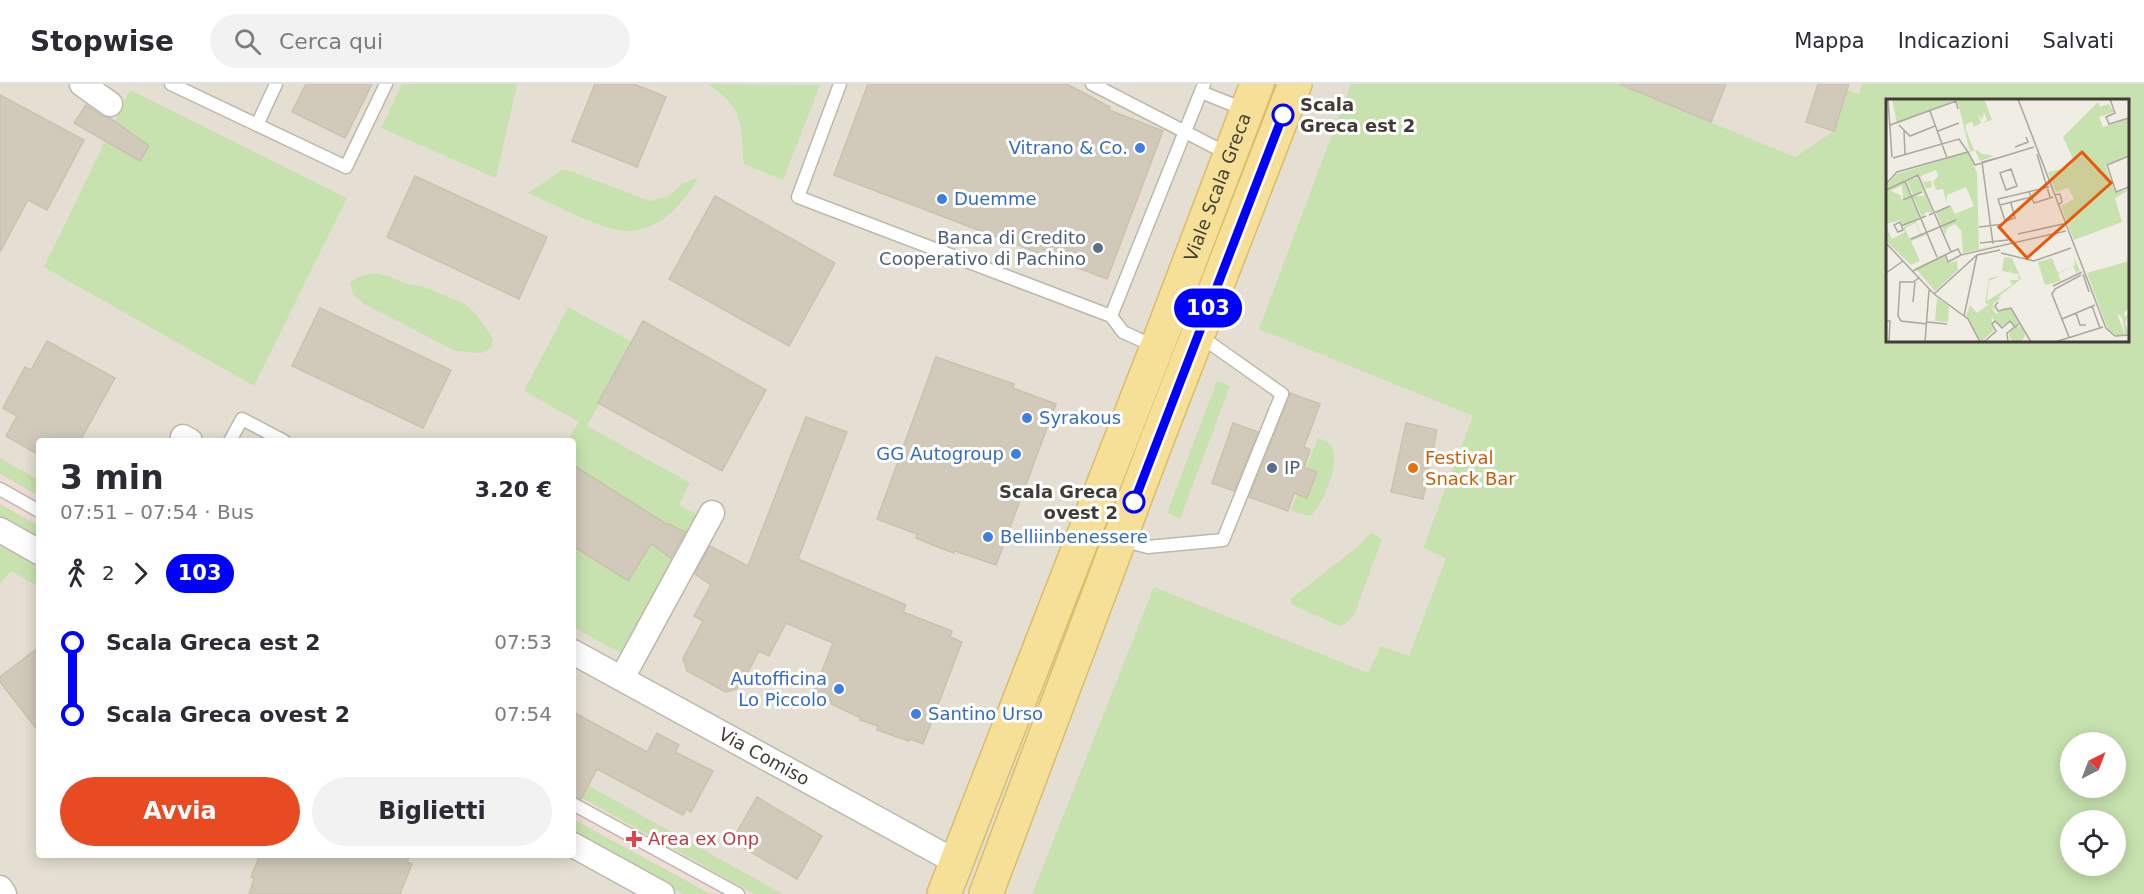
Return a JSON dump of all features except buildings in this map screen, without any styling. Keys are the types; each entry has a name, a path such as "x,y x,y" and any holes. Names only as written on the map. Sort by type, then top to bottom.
{"main road":[{"name":"Viale Scala Greca","path":"986,894 1295,84"},
{"name":"Viale Scala Greca","path":"944,894 1252,97"}],"street":[{"path":"82,84 110,104"},
{"path":"622,678 712,513"},
{"path":"0,530 36,550"},
{"name":"Via Comiso","path":"576,654 956,862"},
{"path":"576,847 662,894"},
{"path":"0,888 4,894"}],"lane":[{"path":"171,84 346,167 386,84"},
{"path":"257,125 276,84"},
{"path":"840,84 798,197 1112,316 1123,332 1157,347"},
{"path":"1092,84 1230,155"},
{"path":"1112,316 1202,88 1252,97"},
{"path":"1120,540 1148,547 1223,540 1282,394 1198,335"},
{"path":"232,438 242,419 278,438"},
{"path":"0,489 36,508"},
{"path":"576,806 738,894"}],"shaded area":[{"path":"0,84 2144,84 2144,894 0,894"},
{"path":"0,458 36,478 36,537 0,518"},
{"name":"Area ex Onp","path":"576,779 783,894 684,894 576,835"}],"green space":[{"path":"402,84 517,84 496,178 381,128"},
{"path":"708,84 820,85 783,180 744,164 741,127 735,109"},
{"path":"1351,84 1617,84 1795,157 1834,131 1847,90 1859,94 1862,84 2144,84 2144,894 1032,894 1154,587 1368,673 1381,646 1409,656 1446,558 1423,548 1473,416 1259,329"},
{"path":"130,90 347,198 254,386 44,267"},
{"path":"562,170 568,170 650,201 669,196 682,184 698,177 693,187 670,214 650,226 628,231 592,222 528,193"},
{"path":"373,273 407,284 422,286 465,304 476,314 493,339 491,348 482,353 456,351 364,304 353,294 350,283 358,277"},
{"path":"568,307 632,342 587,426 690,483 679,505 698,515 683,543 671,536 662,551 674,560 624,655 576,629 576,548 627,581 661,528 576,467 576,438 569,438 579,422 524,391"},
{"path":"1217,381 1230,386 1180,519 1167,513"},
{"path":"1318,438 1332,447 1334,465 1320,504 1310,516 1291,511 1297,494 1307,497 1316,472 1306,468"},
{"path":"0,458 36,478 36,494 0,474"},
{"path":"0,504 36,524 36,537 0,518"},
{"path":"1371,533 1382,539 1354,615 1345,624 1339,626 1291,604 1291,599 1357,547"},
{"path":"0,544 36,563 36,585 11,571 0,583"},
{"path":"576,779 783,894 754,894 576,795"},
{"path":"576,821 711,894 684,894 576,835"}],"bus line":[{"name":"103","path":"1134,502 1283,115"}],"place":[{"name":"Scala Greca est 2","path":"1283,115"},
{"name":"Vitrano & Co.","path":"1140,148"},
{"name":"Duemme","path":"942,199"},
{"name":"Banca di Credito Cooperativo di Pachino","path":"1098,248"},
{"name":"Syrakous","path":"1027,418"},
{"name":"GG Autogroup","path":"1016,454"},
{"name":"IP","path":"1272,468"},
{"name":"Festival Snack Bar","path":"1413,468"},
{"name":"Scala Greca ovest 2","path":"1134,502"},
{"name":"Belliinbenessere","path":"988,537"},
{"name":"Autofficina Lo Piccolo","path":"839,689"},
{"name":"Santino Urso","path":"916,714"},
{"name":"Area ex Onp","path":"634,839"}]}
